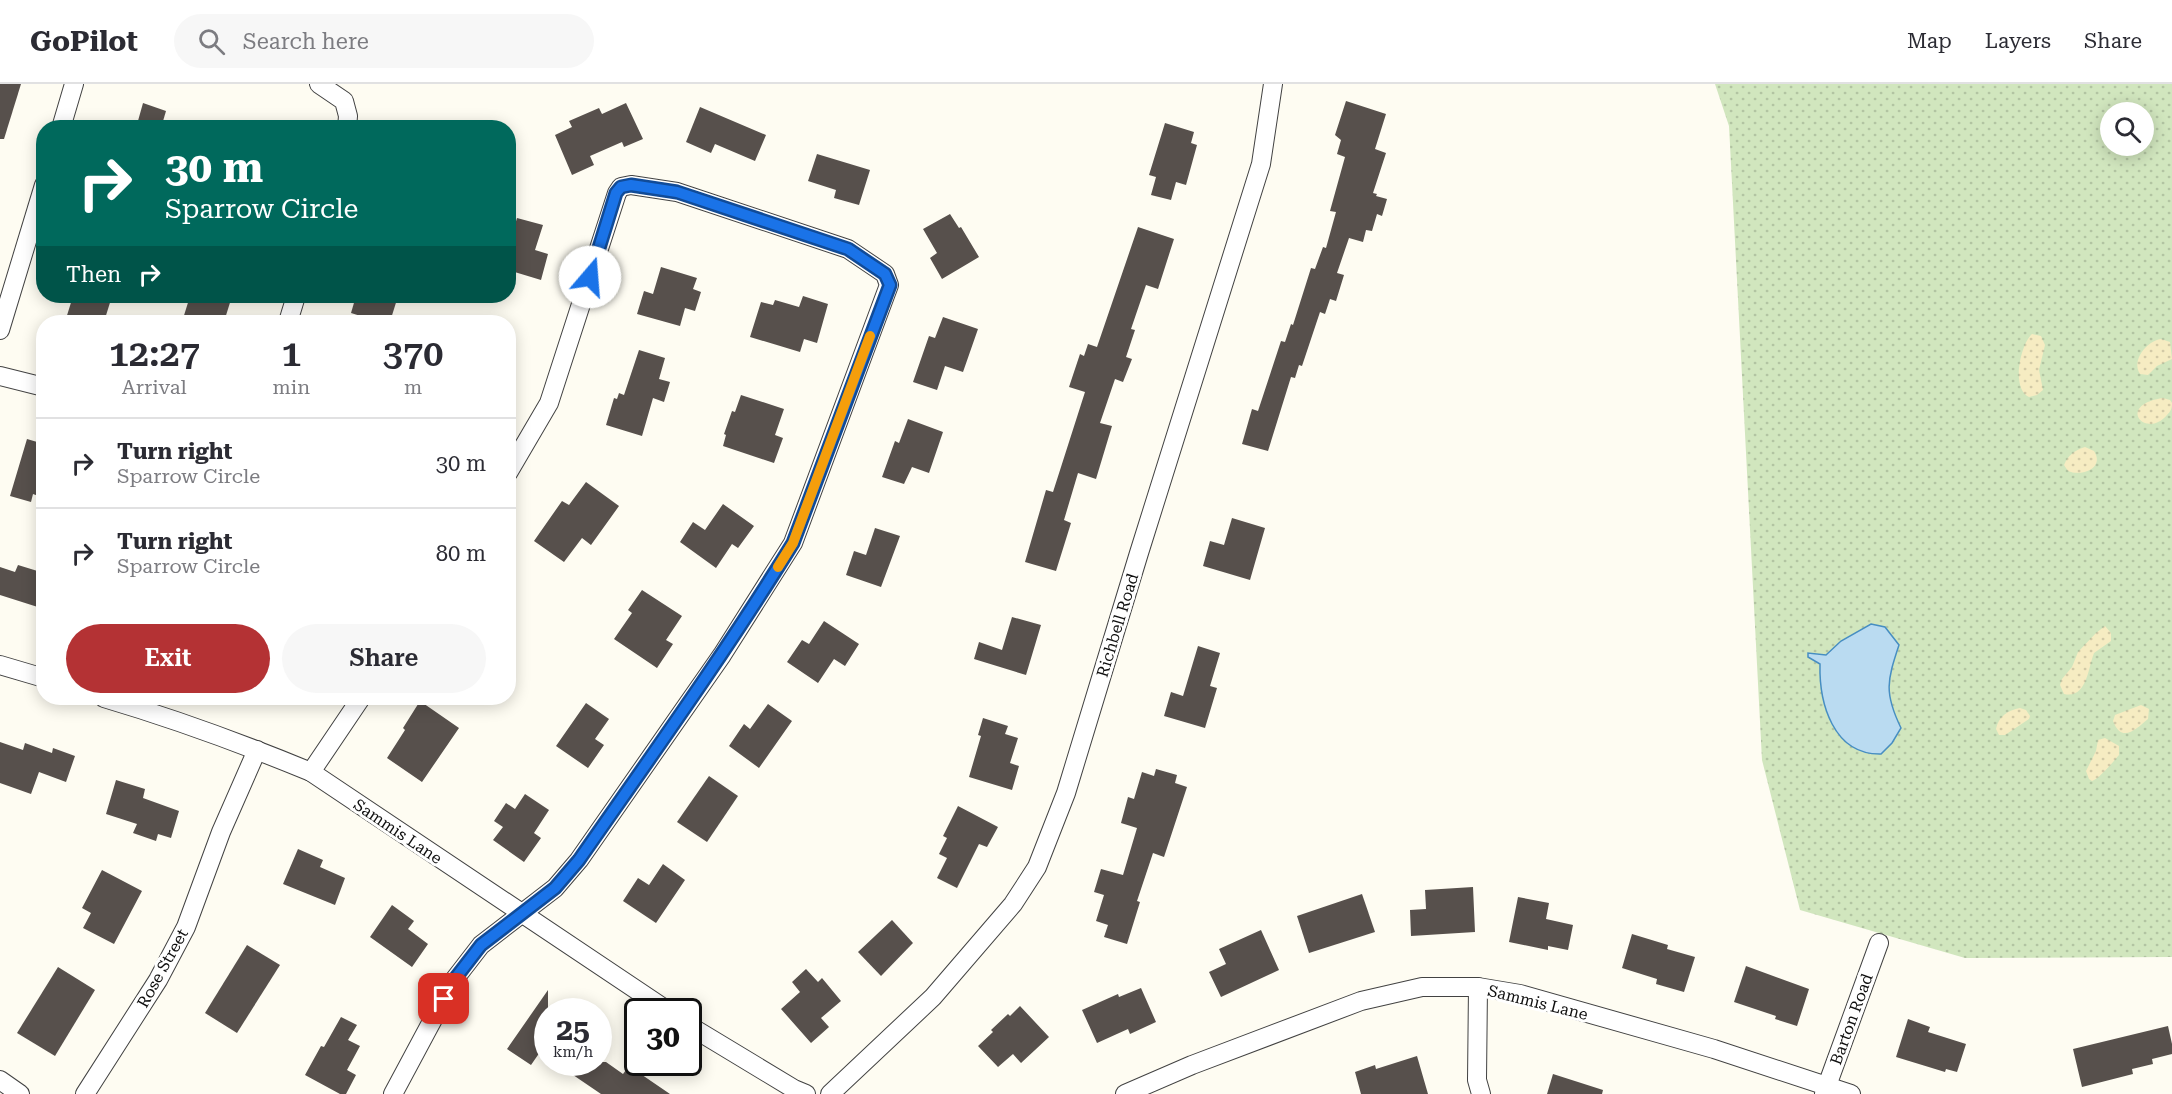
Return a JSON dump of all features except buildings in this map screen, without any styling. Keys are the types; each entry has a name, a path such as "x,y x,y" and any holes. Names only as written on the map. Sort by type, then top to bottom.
{"street":[{"path":"63,120 74,84"},
{"path":"319,84 344,101 348,120"},
{"name":"Richbell Road","path":"830,1094 933,997 1013,904 1037,867 1066,793 1138,553 1261,164 1273,84"},
{"path":"393,1094 454,980 481,945 555,888 579,860 722,655 793,543 890,285 885,274 848,249 677,192 631,185 621,187 616,193 549,403 516,459"},
{"path":"0,330 36,211"},
{"path":"0,376 36,385"},
{"path":"0,665 36,676"},
{"name":"Sammis Lane","path":"127,705 181,721 311,772 649,998"},
{"path":"311,772 356,705"},
{"name":"Rose Street","path":"85,1094 158,980 186,927 221,832 257,750"},
{"name":"Barton Road","path":"1825,1090 1879,943"},
{"name":"Sammis Lane","path":"1125,1094 1192,1065 1361,1001 1422,987 1478,987 1520,994 1714,1050 1825,1090 1851,1094"},
{"path":"1478,987 1480,1094"},
{"path":"702,1033 806,1094"},
{"path":"0,1080 20,1094"}],"green space":[{"path":"1715,84 2172,84 2172,957 1965,958 1800,910 1762,760 1729,126"}],"sand":[{"path":"2032,334 2041,336 2045,345 2039,370 2043,390 2029,397 2020,385 2019,367 2024,347"},
{"path":"2161,339 2170,342 2172,359 2157,366 2148,375 2140,374 2138,363 2142,352 2151,343"},
{"path":"2163,398 2170,400 2171,409 2159,422 2151,424 2139,418 2140,407"},
{"path":"2085,447 2094,451 2097,462 2085,472 2068,471 2064,465 2068,458 2075,451"},
{"path":"2105,626 2111,633 2111,641 2094,653 2088,674 2078,692 2064,694 2060,685 2062,679 2072,667 2078,652"},
{"path":"2141,705 2149,709 2148,719 2129,732 2121,732 2113,721 2115,715"},
{"path":"2020,708 2026,710 2030,716 2029,719 2005,735 1999,735 1996,729 2001,718 2011,710"},
{"path":"2105,738 2119,746 2119,755 2102,774 2092,781 2086,771 2096,751 2098,740"}],"water":[{"path":"1871,624 1885,627 1899,645 1889,687 1892,705 1901,728 1892,743 1881,754 1865,752 1851,746 1840,736 1826,710 1822,695 1820,664 1808,657 1808,653 1826,655 1841,641"}],"slow traffic":[{"path":"778,567 793,543 870,336"}],"route":[{"path":"444,999 454,980 481,945 555,888 579,860 722,655 783,560 793,543 890,285 885,274 848,249 677,192 631,185 621,187 616,193 590,277"}]}
